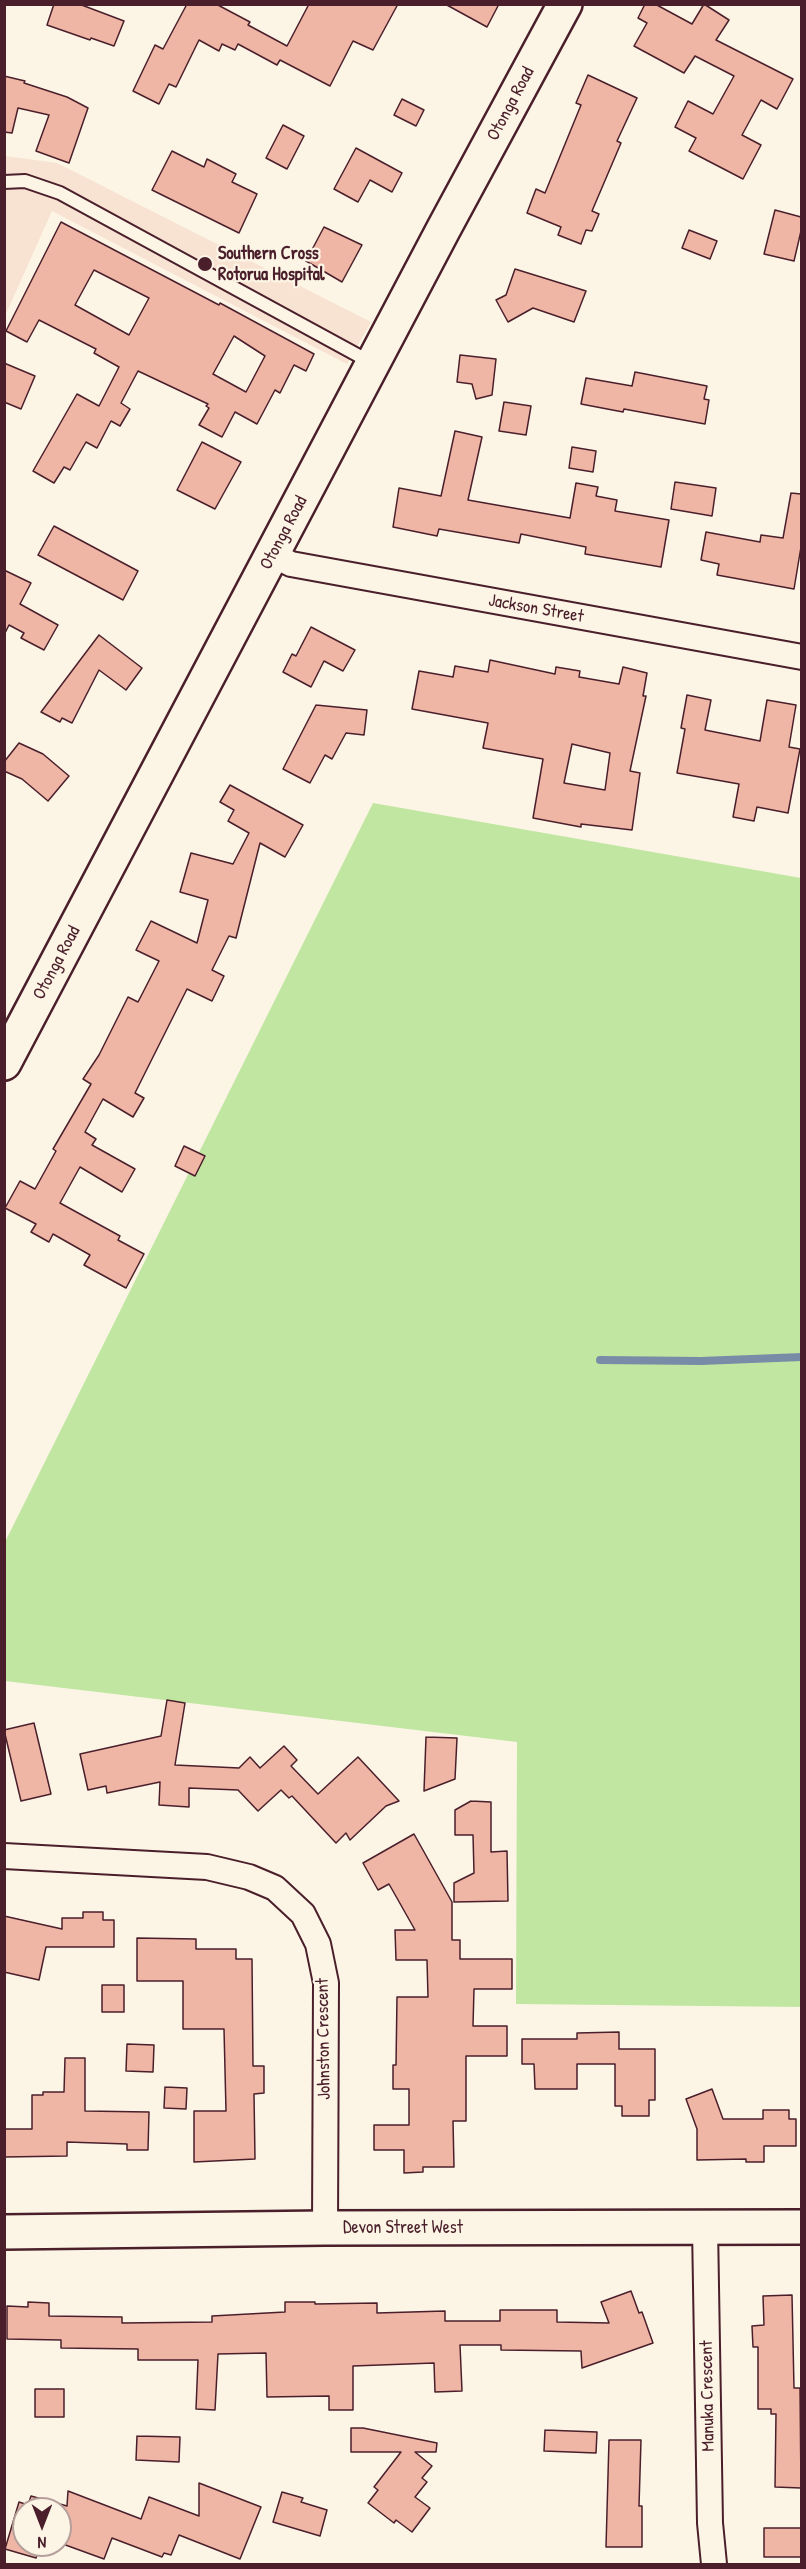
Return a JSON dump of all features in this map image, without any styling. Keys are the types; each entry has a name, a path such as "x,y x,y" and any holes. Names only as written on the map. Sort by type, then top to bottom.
{"street":[{"name":"Otonga Road","path":"4,1064 565,4"},
{"name":"Jackson Street","path":"273,555 291,564 801,657"},
{"name":"Johnston Crescent","path":"4,1856 207,1867 249,1877 275,1888 303,1914 318,1944 326,1983 325,2228"},
{"name":"Devon Street West","path":"4,2232 325,2228 801,2228"},
{"name":"Manuka Crescent","path":"705,2228 710,2523 714,2565"}],"lane":[{"path":"4,182 25,181 60,193 374,364"}],"shaded area":[{"name":"Southern Cross Rotorua Hospital","path":"5,156 57,163 371,322 347,364 52,211 5,316"}],"green space":[{"path":"373,803 801,878 801,2007 516,2004 517,1742 5,1681 4,1544"}],"building":[{"path":"54,4 79,4 124,21 114,46 47,25"},
{"path":"187,4 216,4 250,22 248,25 287,46 309,4 398,4 373,50 353,41 330,86 280,60 277,65 238,44 235,50 222,44 219,51 199,40 176,87 169,84 159,104 133,91 155,45 163,49"},
{"path":"445,4 499,4 487,27"},
{"path":"645,4 655,4 692,24 704,4 729,20 716,40 793,79 777,109 761,100 742,135 761,145 743,179 689,151 696,138 675,127 688,101 713,114 734,76 695,56 684,73 634,46 647,23 638,18"},
{"path":"588,75 637,98 617,141 621,143 592,211 599,214 592,231 586,230 581,244 558,235 561,227 527,213 536,189 545,193 581,105 576,103"},
{"path":"4,76 25,81 24,83 67,97 88,108 69,163 36,151 49,115 18,108 12,133 4,132"},
{"path":"402,99 424,110 416,126 394,115"},
{"path":"283,125 304,136 287,169 266,158"},
{"path":"356,148 402,173 392,192 370,180 358,202 334,189"},
{"path":"172,151 204,167 207,159 236,174 232,182 257,194 239,233 152,190"},
{"path":"775,210 801,217 801,231 794,261 764,254"},
{"path":"61,222 314,354 306,371 294,365 280,393 275,390 257,424 235,412 222,437 199,425 209,408 206,406 208,404 138,371 121,403 130,409 120,426 111,421 97,448 86,442 70,470 64,467 54,483 33,471 77,394 99,406 119,367 94,353 96,349 39,320 27,342 6,331","holes":["94,270 149,298 129,335 75,305","234,336 265,356 246,392 213,374"]},
{"path":"324,227 362,245 342,282 306,261"},
{"path":"689,230 717,241 710,259 682,248"},
{"path":"515,269 586,291 574,322 533,308 508,322 496,300 506,295"},
{"path":"460,355 496,359 492,395 476,399 472,384 457,382"},
{"path":"4,363 35,376 21,409 4,402"},
{"path":"635,372 707,386 704,399 709,400 705,424 624,409 623,412 581,404 586,378 632,386"},
{"path":"504,402 531,406 526,435 499,431"},
{"path":"455,431 482,437 468,500 570,518 576,483 598,487 596,496 617,500 615,511 669,520 661,567 585,554 586,547 521,534 519,543 439,529 437,536 393,527 399,488 441,496"},
{"path":"202,442 241,462 215,509 177,490"},
{"path":"572,447 596,451 593,472 569,468"},
{"path":"675,482 716,488 712,516 671,509"},
{"path":"791,493 801,494 801,547 794,589 717,575 719,564 701,560 706,532 760,542 761,535 783,538"},
{"path":"54,526 138,571 123,600 38,555"},
{"path":"4,570 31,583 20,604 58,625 44,650 21,638 24,633 9,625 4,635"},
{"path":"311,627 355,650 343,671 324,661 311,687 283,672 292,654 296,656"},
{"path":"99,635 142,668 126,690 99,670 72,723 62,718 60,722 41,712"},
{"path":"490,660 555,674 556,667 580,671 579,677 619,684 623,667 647,673 643,696 646,696 630,771 640,773 632,830 581,824 581,827 533,818 543,759 483,748 488,723 412,709 419,671 453,677 455,666 488,672","holes":["572,744 610,753 605,790 564,783"]},
{"path":"687,695 711,700 705,730 760,741 767,700 796,705 789,747 800,749 788,813 757,807 754,821 733,817 739,784 677,773 685,729 681,728"},
{"path":"316,705 367,710 364,735 346,733 332,759 325,755 310,783 283,769"},
{"path":"19,743 43,754 69,776 48,801 22,779 4,771 4,762"},
{"path":"230,785 303,825 285,857 260,843 236,938 229,936 212,970 224,976 212,1001 187,989 135,1093 144,1098 133,1117 103,1099 85,1132 96,1139 92,1145 135,1169 122,1192 80,1167 60,1203 120,1236 118,1240 144,1254 126,1288 84,1265 90,1255 53,1234 49,1242 31,1232 36,1224 5,1208 20,1181 35,1189 56,1151 53,1149 91,1084 83,1079 99,1055 128,997 138,1002 159,961 136,950 151,921 197,943 208,900 180,892 191,853 233,864 249,833 228,821 234,810 220,802"},
{"path":"184,1146 205,1156 195,1176 175,1166"},
{"path":"167,1700 185,1703 175,1765 239,1768 250,1757 260,1768 284,1746 297,1760 291,1766 318,1794 358,1757 399,1801 386,1806 350,1840 346,1833 336,1843 292,1796 289,1798 281,1790 258,1811 238,1790 189,1788 189,1807 159,1805 160,1782 107,1793 106,1786 88,1790 80,1754 161,1736"},
{"path":"34,1723 51,1794 21,1801 4,1730"},
{"path":"426,1737 457,1738 455,1779 424,1791"},
{"path":"471,1801 491,1802 491,1852 507,1851 508,1901 454,1902 454,1883 474,1873 473,1835 455,1835 455,1810"},
{"path":"414,1834 452,1902 452,1940 460,1940 460,1959 512,1959 512,1989 474,1989 473,2026 507,2026 507,2056 466,2056 466,2121 453,2121 454,2167 423,2167 423,2172 404,2173 404,2150 374,2150 374,2125 409,2125 409,2089 393,2089 393,2065 396,2065 397,1997 428,1997 427,1960 396,1960 395,1930 415,1930 389,1884 378,1890 363,1863"},
{"path":"83,1912 103,1912 103,1920 114,1920 114,1947 46,1947 39,1980 4,1972 4,1916 62,1929 62,1918 83,1918"},
{"path":"137,1938 196,1939 196,1949 236,1949 236,1959 252,1959 253,2066 264,2066 264,2093 254,2094 255,2159 194,2162 194,2111 226,2111 224,2029 183,2029 183,1981 137,1981"},
{"path":"102,1985 124,1985 124,2012 102,2012"},
{"path":"619,2032 619,2049 655,2049 655,2100 649,2100 649,2116 622,2116 622,2106 615,2106 615,2064 577,2064 577,2089 535,2089 534,2064 522,2064 522,2039 577,2039 577,2033"},
{"path":"127,2044 154,2045 153,2072 126,2071"},
{"path":"65,2058 85,2058 85,2111 149,2112 148,2150 127,2150 127,2144 67,2142 67,2156 4,2157 4,2129 32,2129 32,2095 43,2095 43,2092 64,2092"},
{"path":"165,2087 187,2088 186,2109 164,2108"},
{"path":"712,2089 723,2119 763,2119 763,2110 789,2110 789,2119 796,2119 796,2146 764,2146 764,2162 746,2162 746,2159 697,2160 697,2129 686,2099"},
{"path":"631,2291 639,2313 642,2312 653,2343 582,2368 581,2351 501,2350 501,2345 460,2345 462,2391 435,2392 434,2363 353,2366 353,2410 329,2410 329,2396 267,2397 266,2353 218,2354 215,2410 196,2409 198,2360 138,2360 138,2349 61,2348 61,2340 7,2339 7,2306 28,2307 28,2302 49,2303 49,2316 122,2317 122,2323 212,2322 212,2316 285,2312 285,2302 315,2302 315,2304 377,2303 377,2313 445,2311 445,2321 500,2321 500,2310 557,2310 557,2322 609,2323 601,2302"},
{"path":"792,2295 794,2388 800,2388 801,2488 775,2487 776,2414 771,2414 771,2409 758,2409 758,2347 753,2347 752,2326 764,2325 763,2296"},
{"path":"35,2389 64,2389 64,2417 35,2417"},
{"path":"351,2428 363,2428 437,2443 436,2452 415,2452 432,2466 422,2478 427,2482 415,2497 430,2508 412,2532 396,2520 394,2523 368,2503 378,2490 374,2487 401,2452 351,2452"},
{"path":"545,2430 597,2432 596,2453 544,2451"},
{"path":"137,2436 180,2437 179,2462 136,2460"},
{"path":"609,2440 641,2440 639,2506 642,2506 642,2547 606,2547"},
{"path":"199,2483 261,2507 240,2559 179,2535 171,2555 164,2553 162,2557 112,2538 104,2559 72,2547 72,2497 68,2497 68,2491 141,2519 149,2497 199,2516"},
{"path":"282,2492 303,2498 301,2502 327,2510 320,2536 273,2522"},
{"path":"12,2526 12,2551 5,2549"},
{"path":"764,2528 801,2528 801,2557 764,2557"}],"waterway":[{"path":"600,1360 701,1361 802,1357"}],"place":[{"name":"Southern Cross Rotorua Hospital","path":"205,264"}]}
